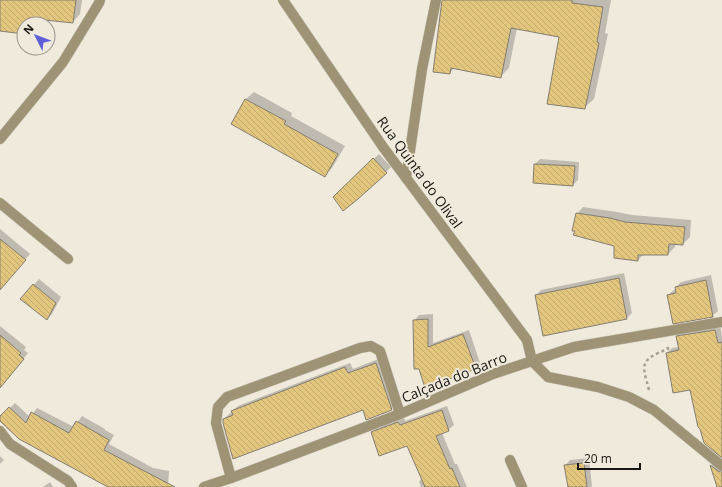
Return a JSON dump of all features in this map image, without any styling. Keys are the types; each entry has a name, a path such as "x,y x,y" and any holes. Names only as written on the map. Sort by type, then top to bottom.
{"street":[{"path":"0,139 63,62 100,0"},
{"name":"Rua Quinta do Olival","path":"283,0 383,147 527,340 532,361"},
{"path":"406,178 422,69 436,0"},
{"path":"0,203 68,259"},
{"name":"Calçada do Barro","path":"204,487 400,414 493,374 574,347 722,322"},
{"path":"231,478 216,423 218,407 227,397 360,348 371,346 380,351 400,414"},
{"path":"532,361 548,377 598,387 629,397 654,410 722,466"},
{"path":"0,431 10,444 68,481 72,487"},
{"path":"510,460 522,487"}],"path":[{"path":"654,410 643,369 645,362 655,354 668,350 664,332"}],"building":[{"path":"0,0 76,0 73,23 56,21 56,16 16,16 16,33 0,31"},
{"path":"442,0 572,0 572,3 603,7 597,42 599,43 585,109 547,104 559,37 511,28 501,78 451,68 450,74 433,72"},
{"path":"245,99 286,121 284,124 338,154 325,177 231,124"},
{"path":"373,158 387,173 343,211 333,197"},
{"path":"534,164 575,166 573,186 533,183"},
{"path":"576,213 610,218 625,222 685,227 683,245 669,244 668,255 638,255 638,261 614,258 614,246 573,235 575,231 572,231"},
{"path":"0,239 26,260 0,290"},
{"path":"619,278 627,319 543,336 535,295"},
{"path":"706,280 713,317 673,324 667,295 676,293 675,287"},
{"path":"33,284 56,303 47,320 20,299"},
{"path":"428,319 428,347 463,334 476,369 425,388 419,369 414,369 413,320"},
{"path":"715,330 718,343 722,342 722,458 704,443 698,427 690,390 673,393 666,353 679,350 676,336"},
{"path":"0,335 21,353 19,355 24,359 0,388"},
{"path":"376,363 392,410 366,420 363,410 233,459 223,423 223,419 233,415 231,411 345,367 348,373"},
{"path":"9,407 26,423 31,412 69,433 76,421 109,440 104,450 175,487 108,487 19,439 0,421 0,416"},
{"path":"442,410 449,431 436,436 450,469 452,468 460,487 425,487 407,446 379,456 371,432 398,422 400,425"},
{"path":"584,463 587,487 568,487 564,465"},
{"path":"710,465 722,472 722,487 717,487"}]}
